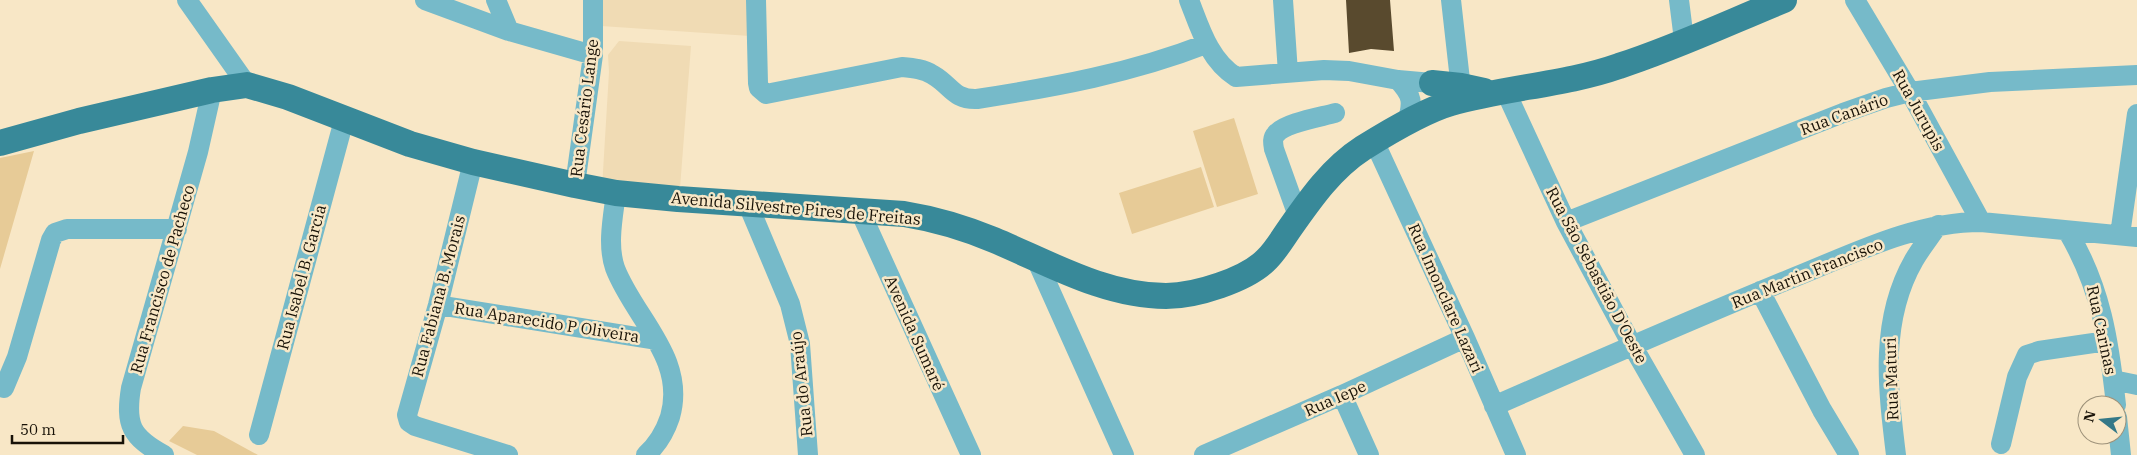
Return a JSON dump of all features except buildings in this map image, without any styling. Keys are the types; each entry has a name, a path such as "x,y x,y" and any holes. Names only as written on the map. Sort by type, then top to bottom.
{"main road":[{"path":"1432,82 1456,97 1498,92 1575,78 1619,67 1784,0"},
{"name":"Avenida Silvestre Pires de Freitas","path":"0,143 70,123 212,90 247,85 288,97 410,144 473,162 574,186 616,193 904,214 930,218 960,227 1084,280 1138,293 1168,296 1196,292 1252,271 1267,260 1298,216 1335,170 1354,154 1374,141 1456,97"}],"street":[{"path":"187,0 247,85"},
{"path":"425,0 509,31 593,55"},
{"path":"496,0 509,31"},
{"name":"Rua Cesário Lange","path":"574,186 593,55 593,0"},
{"path":"756,0 758,84 759,88 766,94 902,67 924,71 941,80 960,97 977,99 1101,77 1168,59 1206,44"},
{"path":"1189,0 1206,44 1219,63 1236,77 1288,72 1349,70 1398,80 1432,82"},
{"path":"1283,0 1288,72"},
{"path":"1451,0 1456,97"},
{"path":"1679,0 1684,40"},
{"name":"Rua Jurupis","path":"1856,0 1910,92 1981,222"},
{"name":"Rua Canário","path":"1566,222 1843,113 1886,98 1910,92 1990,82 2137,75"},
{"path":"1398,80 1411,98 1407,123"},
{"name":"Rua Francisco de Pacheco","path":"164,455 154,450 132,429 129,419 129,403 131,388 198,152 212,90"},
{"name":"Rua São Sebastião D'Oeste","path":"1498,92 1632,345 1696,455"},
{"path":"1298,216 1274,149 1273,141 1276,134 1284,127 1335,113"},
{"path":"2128,236 2137,114"},
{"name":"Rua Isabel B. Garcia","path":"259,435 344,120"},
{"name":"Rua Imonclare Lazari","path":"1374,141 1465,338 1516,455"},
{"name":"Rua Fabiana B. Morais","path":"473,162 438,305 407,411 407,420 415,426 508,455"},
{"path":"616,193 612,220 612,253 615,267 621,282 664,353 672,380 673,406 667,426 655,446 646,455"},
{"name":"Rua do Araújo","path":"747,202 790,304 800,344 808,455"},
{"name":"Avenida Sumaré","path":"860,211 971,455"},
{"name":"Rua Martin Francisco","path":"1494,406 1632,345 1914,231 1958,222 1981,222 2068,232 2128,236"},
{"name":"Rua Maturi","path":"1896,455 1889,401 1890,327 1898,298 1914,261 1938,225"},
{"path":"4,388 17,357 55,233 67,228 177,228"},
{"name":"Rua Carinas","path":"2068,232 2081,254 2094,283 2101,308 2115,395"},
{"path":"1036,259 1124,455"},
{"path":"1760,292 1822,410 1849,455"},
{"name":"Rua Aparecido P Oliveira","path":"438,305 656,340"},
{"name":"Rua Iepe","path":"1204,455 1342,395 1465,338"},
{"path":"2000,444 2017,378 2028,355 2039,351 2107,341"},
{"path":"2113,380 2137,385"},
{"path":"1342,395 1369,455"}],"shaded area":[{"path":"602,0 747,0 750,36 601,26"},
{"path":"619,41 691,46 680,188 602,188 609,72 608,55"},
{"path":"1234,118 1258,194 1217,207 1193,131"},
{"path":"34,151 0,269 0,158"},
{"path":"1201,167 1214,207 1132,234 1119,193"},
{"path":"183,426 214,431 258,455 197,455 169,441"}]}
